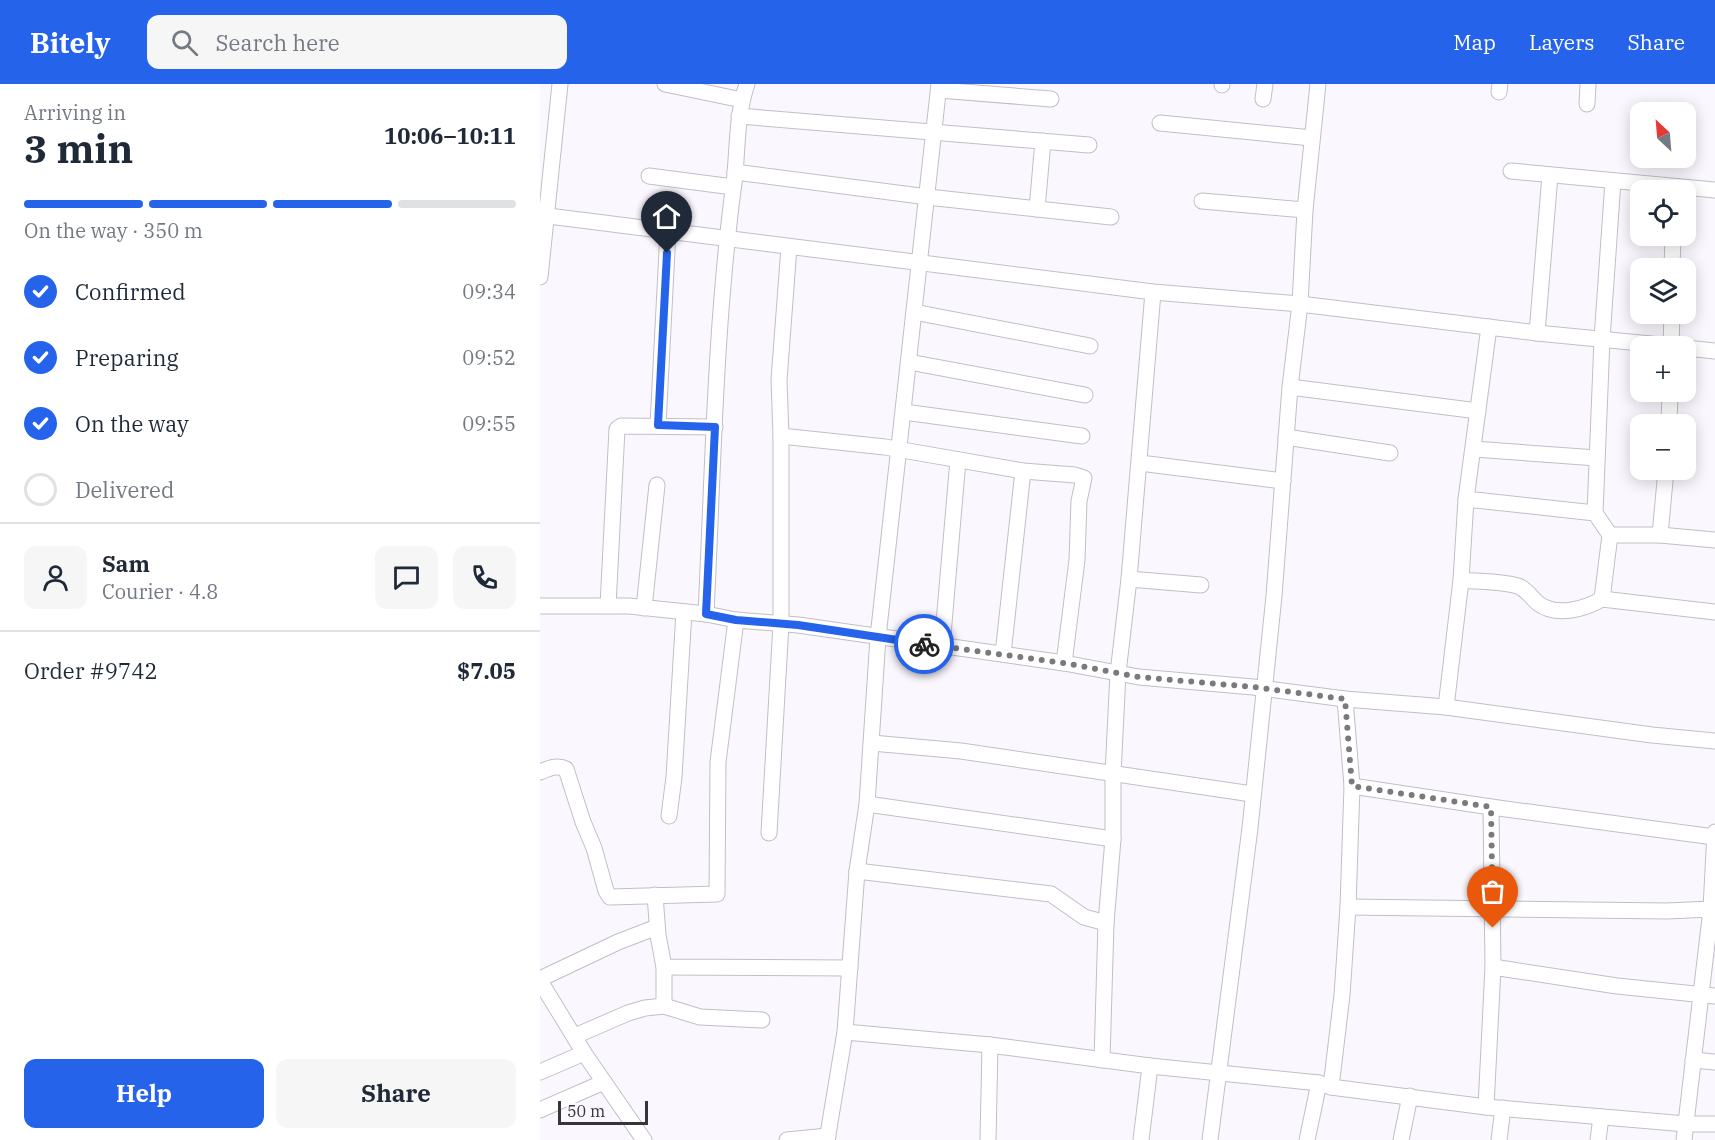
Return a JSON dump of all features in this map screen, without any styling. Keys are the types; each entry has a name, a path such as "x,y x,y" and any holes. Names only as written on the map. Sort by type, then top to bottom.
{"street":[{"path":"540,268 543,215 560,84"},
{"path":"665,84 742,100"},
{"path":"706,614 726,239 739,116 747,84"},
{"path":"1210,1140 1250,828 1290,387 1300,304 1305,210 1318,84"},
{"path":"1587,104 1588,84"},
{"path":"787,1140 827,1138 845,1032 857,871 867,804 878,637 939,87 1051,99"},
{"path":"739,116 1089,144"},
{"path":"1160,123 1312,138"},
{"path":"1037,209 1043,141"},
{"path":"1510,171 1630,183"},
{"path":"1537,333 1550,175"},
{"path":"649,176 734,180 928,197 1110,218"},
{"path":"1602,599 1610,535 1595,513 1602,339 1613,181"},
{"path":"1696,189 1715,190"},
{"path":"1202,201 1305,210"},
{"path":"543,215 1153,292 1300,304 1537,333 1630,342"},
{"path":"658,425 668,231"},
{"path":"769,833 781,624 782,436 779,416 779,380 789,247"},
{"path":"1102,1060 1106,922 1113,839 1113,774 1118,674 1140,463 1153,292"},
{"path":"915,312 1090,346"},
{"path":"1446,707 1461,580 1466,499 1489,327"},
{"path":"1696,349 1715,351"},
{"path":"909,362 1085,395"},
{"path":"1290,387 1478,411"},
{"path":"904,412 1082,436"},
{"path":"608,606 617,429 621,426 658,425 715,427"},
{"path":"782,436 885,447 1023,471 1084,478 1079,501 1077,560 1064,663"},
{"path":"1286,437 1390,453"},
{"path":"1473,449 1597,458"},
{"path":"942,646 958,460"},
{"path":"1140,463 1283,481"},
{"path":"1003,654 1023,471"},
{"path":"1660,535 1665,480"},
{"path":"644,608 657,485"},
{"path":"1466,499 1595,513"},
{"path":"1610,535 1660,535 1715,540"},
{"path":"1129,579 1202,585"},
{"path":"1461,580 1514,585 1525,589 1540,605 1551,609 1571,610 1589,607 1602,599 1715,612"},
{"path":"540,606 608,606 706,614 736,620 1003,654 1139,677 1264,688 1345,699 1446,707 1652,735 1715,741"},
{"path":"669,816 674,777 684,612"},
{"path":"540,772 561,766 566,769 594,848 606,891 610,897 717,894 718,762 736,620"},
{"path":"1308,1140 1325,1085 1342,995 1352,786 1345,699"},
{"path":"872,743 961,751 1252,794"},
{"path":"1352,786 1491,807 1715,834 1712,932 1707,995 1693,1060 1684,1140"},
{"path":"867,804 1113,839"},
{"path":"1486,1107 1493,967 1491,807"},
{"path":"857,871 1051,894 1084,917 1106,922"},
{"path":"655,895 657,927 664,967 664,1006"},
{"path":"1348,907 1667,911 1711,909"},
{"path":"640,1139 540,980 618,942 657,927"},
{"path":"664,967 850,968"},
{"path":"1493,967 1617,986 1707,995"},
{"path":"574,1036 628,1013 664,1006 700,1017 762,1020"},
{"path":"845,1032 990,1045 1150,1066 1325,1085 1486,1107 1686,1124 1715,1124"},
{"path":"988,1140 990,1045"},
{"path":"540,1072 584,1053"},
{"path":"1693,1060 1715,1062"},
{"path":"1141,1140 1150,1066"},
{"path":"540,1110 604,1082"},
{"path":"1401,1140 1410,1096"},
{"path":"1499,1140 1503,1108"},
{"path":"1598,1140 1600,1117"}],"way so far":[{"path":"924,644 1064,663 1139,677 1253,687 1345,699 1352,786 1491,807 1493,928"}],"route":[{"path":"667,253 658,425 715,427 706,614 736,620 798,625 924,644"}]}
